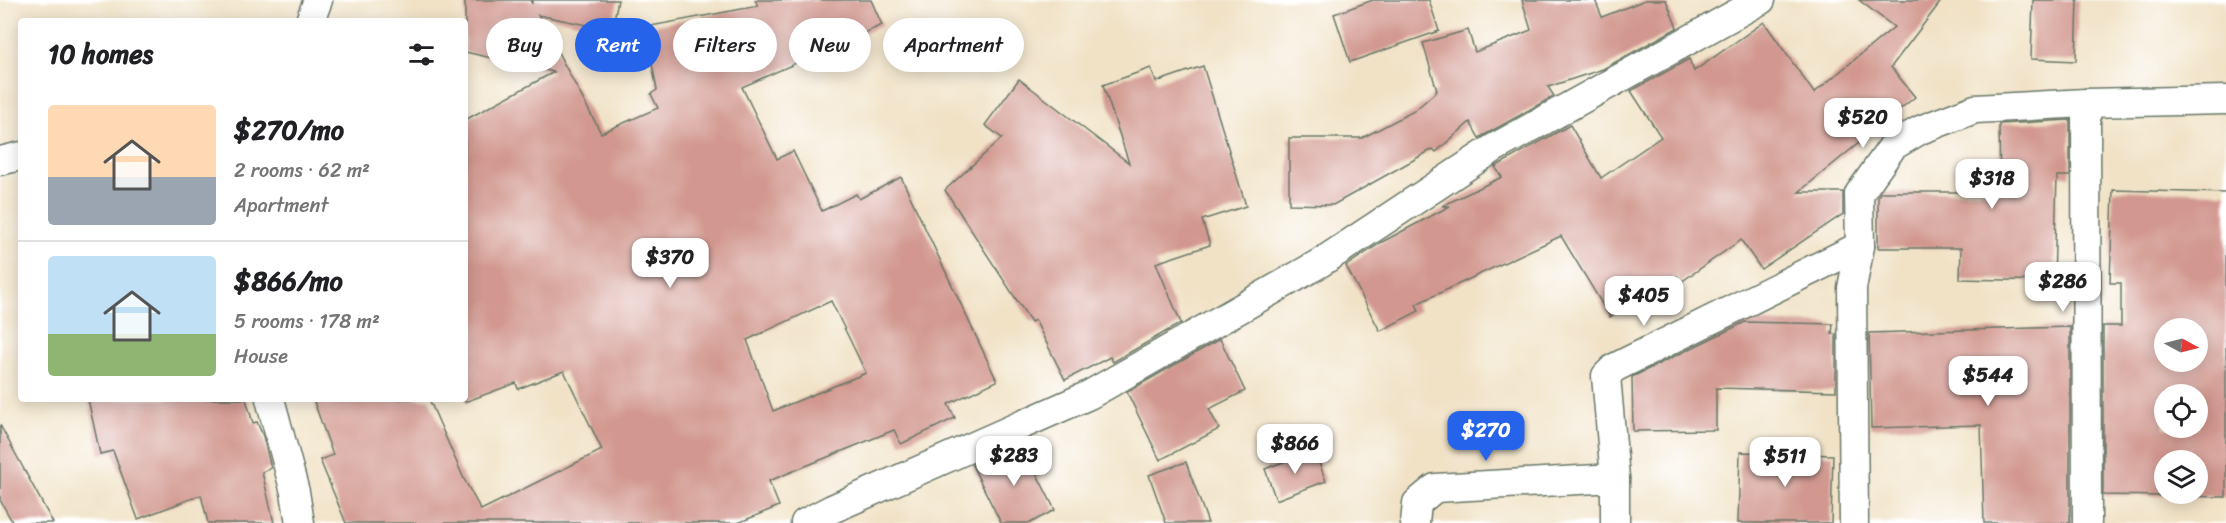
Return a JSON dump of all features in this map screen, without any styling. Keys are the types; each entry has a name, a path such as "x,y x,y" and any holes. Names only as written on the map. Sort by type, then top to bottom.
{"street":[{"path":"311,18 318,0"},
{"path":"805,523 1089,395 1320,263 1494,148 1761,0"},
{"path":"1854,523 1852,288 1860,246 1859,194 1893,146 1920,130 1975,110 2086,103 2226,100"},
{"path":"2086,103 2087,523"},
{"path":"0,162 18,157"},
{"path":"1615,523 1615,478 1606,376 1614,368 1860,246"},
{"path":"271,402 295,492 300,523"},
{"path":"1415,523 1417,503 1435,488 1615,478"}],"building":[{"path":"465,0 530,0 532,4 532,0 618,0 614,18 575,18 575,22 563,20 563,18 538,15 540,18 486,18 486,57 468,53 468,18 465,18"},
{"path":"755,0 871,0 882,25 871,30 871,18 789,18 789,66 777,72 777,18 693,18 758,6"},
{"path":"1373,0 1429,0 1439,31 1350,62 1334,14"},
{"path":"1522,0 1595,0 1602,17 1645,0 1666,0 1677,28 1603,69 1548,87 1554,96 1479,138 1470,122 1436,152 1433,149 1333,205 1289,204 1289,138 1362,138 1414,111 1437,91 1423,43 1468,30 1475,52 1531,30"},
{"path":"1859,0 1942,0 1891,67 1915,97 1799,192 1843,192 1843,214 1761,269 1741,240 1681,282 1677,276 1610,317 1561,236 1416,304 1419,311 1380,331 1346,266 1382,242 1450,206 1442,206 1502,177 1495,167 1570,125 1601,178 1661,137 1631,91 1689,59 1694,71 1764,22 1814,93 1894,27"},
{"path":"2033,0 2078,0 2076,61 2031,59"},
{"path":"673,22 673,72 776,72 742,87 777,159 793,151 822,211 856,194 859,199 901,177 997,381 948,404 955,418 901,444 894,430 769,481 779,506 738,523 346,523 320,460 333,455 314,402 430,402 464,479 481,510 602,450 564,371 518,389 516,383 468,401 468,118 554,72 563,72 563,62 601,133 658,108 651,94 657,90 654,72 661,72 661,24","holes":["831,301 866,373 773,411 747,340"]},
{"path":"1203,66 1246,206 1202,220 1210,245 1156,263 1181,323 1113,362 1110,357 1065,380 1035,320 1031,322 945,190 1002,138 985,125 1019,79 1129,163 1103,85 1151,68 1156,82"},
{"path":"2070,120 2070,176 2057,176 2054,281 1960,279 1961,248 1878,248 1878,196 1881,192 2000,192 1999,124"},
{"path":"2113,190 2226,193 2226,497 2208,497 2208,450 2154,450 2154,496 2103,495 2103,326 2121,326 2121,283 2110,283"},
{"path":"1745,322 1833,324 1832,334 1836,334 1836,391 1716,388 1716,430 1633,431 1632,377"},
{"path":"2070,327 2070,523 1984,523 1981,425 1871,428 1869,333"},
{"path":"1220,339 1245,391 1209,409 1219,429 1160,460 1127,392"},
{"path":"89,402 247,402 253,423 257,422 263,436 271,468 262,472 274,523 208,523 201,495 138,519 113,451 100,454"},
{"path":"0,425 53,523 13,523 0,500"},
{"path":"1021,443 1055,510 1030,523 1001,523 972,465"},
{"path":"1314,450 1326,481 1276,500 1265,469"},
{"path":"1740,452 1833,455 1831,523 1738,523"},
{"path":"1186,462 1208,523 1166,523 1149,475"}]}
